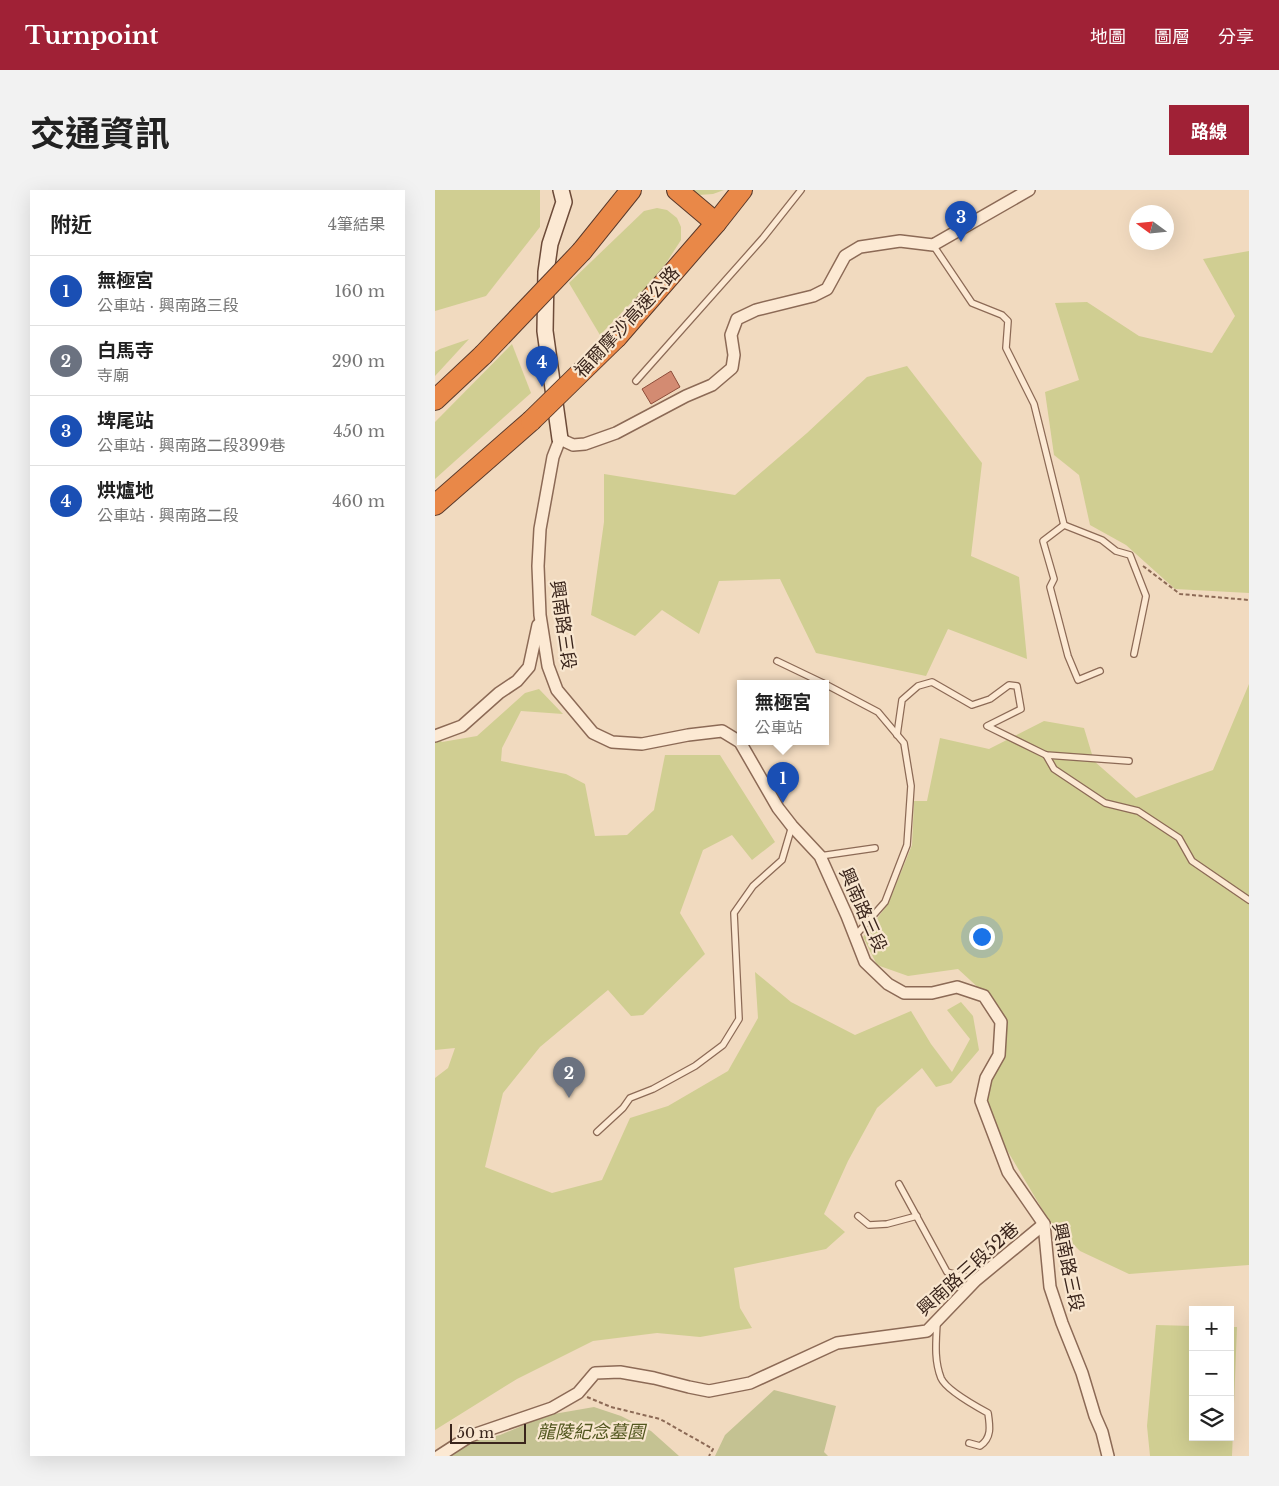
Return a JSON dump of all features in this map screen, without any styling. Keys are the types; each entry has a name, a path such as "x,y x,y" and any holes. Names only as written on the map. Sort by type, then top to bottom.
{"highway":[{"path":"435,400 483,355 582,251 631,190"},
{"path":"677,190 716,224"},
{"name":"福爾摩沙高速公路","path":"435,505 531,421 617,337 716,224 742,190"}],"street":[{"path":"561,190 563,202 550,244 546,272 545,331 560,439 573,445 585,444 616,433 712,385 732,368 734,355 731,335 737,319 756,310 813,296 827,289 845,256 860,247 900,241 933,245 1029,190"},
{"name":"興南路三段","path":"560,439 553,457 540,529 538,566 540,615 548,666 557,690 593,732 612,742 642,744 688,735 722,731 737,740"},
{"path":"435,736 462,726 517,681 529,667 533,656 540,615"},
{"name":"興南路三段","path":"742,745 778,808 820,856 865,962 888,984 904,993 932,993 957,987 984,996 1001,1022 999,1055 986,1078 981,1101 1009,1172 1044,1224 1050,1287 1062,1323 1083,1373 1108,1454"},
{"name":"興南路三段52巷","path":"439,1456 470,1436 552,1408 578,1393 595,1373 620,1372 709,1391 751,1383 837,1343 927,1331 976,1280 1044,1224"}],"lane":[{"path":"636,381 763,238 801,190"},
{"path":"933,245 973,303 1002,316 1008,321 1006,348 1034,404 1063,525"},
{"path":"1063,525 1102,540 1116,551 1130,555 1146,596 1134,654"},
{"path":"1063,525 1043,541 1054,579 1050,587 1068,656 1078,680 1100,671"},
{"path":"777,661 817,680"},
{"path":"897,735 902,700 918,686 932,682 972,705 990,699 1009,685 1017,686 1021,708 987,726 1046,755 1129,761"},
{"path":"829,686 878,712 904,743 911,786 907,845 885,902 855,936"},
{"path":"1046,755 1054,769 1105,803 1138,812 1179,838 1192,861 1249,900"},
{"path":"597,1132 623,1108 630,1098 653,1089 695,1066 723,1045 739,1019 734,913 753,886 782,860 792,826"},
{"path":"820,856 875,848"},
{"path":"899,1184 947,1272 976,1280"},
{"path":"858,1216 869,1225 887,1224 917,1216"},
{"path":"937,1319 935,1354 941,1380 966,1400 988,1413 991,1429 986,1442 979,1446 969,1443"}],"path":[{"path":"1130,555 1180,594 1249,600"},
{"path":"578,1393 611,1407 660,1419 713,1449 709,1456"}],"shaded area":[{"path":"435,190 540,190 540,227 486,296 435,311"},
{"path":"692,190 724,190 713,194 698,195"},
{"path":"657,208 667,210 677,218 681,227 681,240 659,274 600,335 569,283 644,211"},
{"path":"1249,251 1249,593 1175,589 1126,545 1090,525 1079,475 1054,455 1045,392 1079,380 1055,303 1087,302 1139,336 1212,353 1235,316 1203,259"},
{"path":"469,339 435,376 435,352"},
{"path":"512,344 531,393 435,479 435,422"},
{"path":"907,366 982,463 971,556 1019,577 1027,659 948,629 926,676 816,653 780,579 719,581 699,634 662,610 635,636 591,615 604,522 604,474 735,495 807,433 867,377"},
{"path":"1249,684 1249,1265 1129,1274 1080,1251 1048,1219 1004,1145 977,1089 996,1047 995,1003 958,969 908,976 877,965 863,937 888,904 912,845 914,801 927,801 940,738 989,749 1044,721 1084,728 1094,761 1136,798 1213,770"},
{"path":"539,689 563,714 521,711 502,748 501,761 566,774 585,784 595,836 627,835 654,810 665,755 720,755 775,842 752,860 732,835 703,850 680,913 705,954 643,1015 631,1016 608,990 540,1047 503,1093 485,1167 552,1193 602,1180 630,1118 668,1106 728,1071 758,1018 755,972 791,1002 855,1035 911,1011 931,1044 952,1072 970,1039 947,1010 961,1002 973,1016 979,1050 951,1083 936,1087 922,1068 877,1108 848,1161 824,1214 845,1232 826,1249 734,1268 740,1308 752,1328 700,1337 657,1333 593,1341 517,1379 435,1430 435,1078 448,1068 455,1048 435,1050 435,734 442,742 477,736 525,693"},
{"path":"1156,1325 1189,1326 1189,1441 1233,1441 1232,1456 1150,1456 1147,1426"},
{"path":"1234,1327 1237,1327 1234,1404"}],"green space":[{"path":"774,1390 836,1406 824,1452 828,1456 715,1456 725,1435"},
{"name":"龍陵紀念墓園","path":"594,1407 621,1416 651,1431 679,1456 444,1456 457,1445 500,1435 548,1415"}],"building":[{"path":"671,371 680,387 651,404 642,389"}],"place":[{"name":"埤尾站","path":"961,242"},
{"name":"烘爐地","path":"542,387"},
{"name":"無極宮","path":"783,803"},
{"name":"白馬寺","path":"569,1098"}]}
